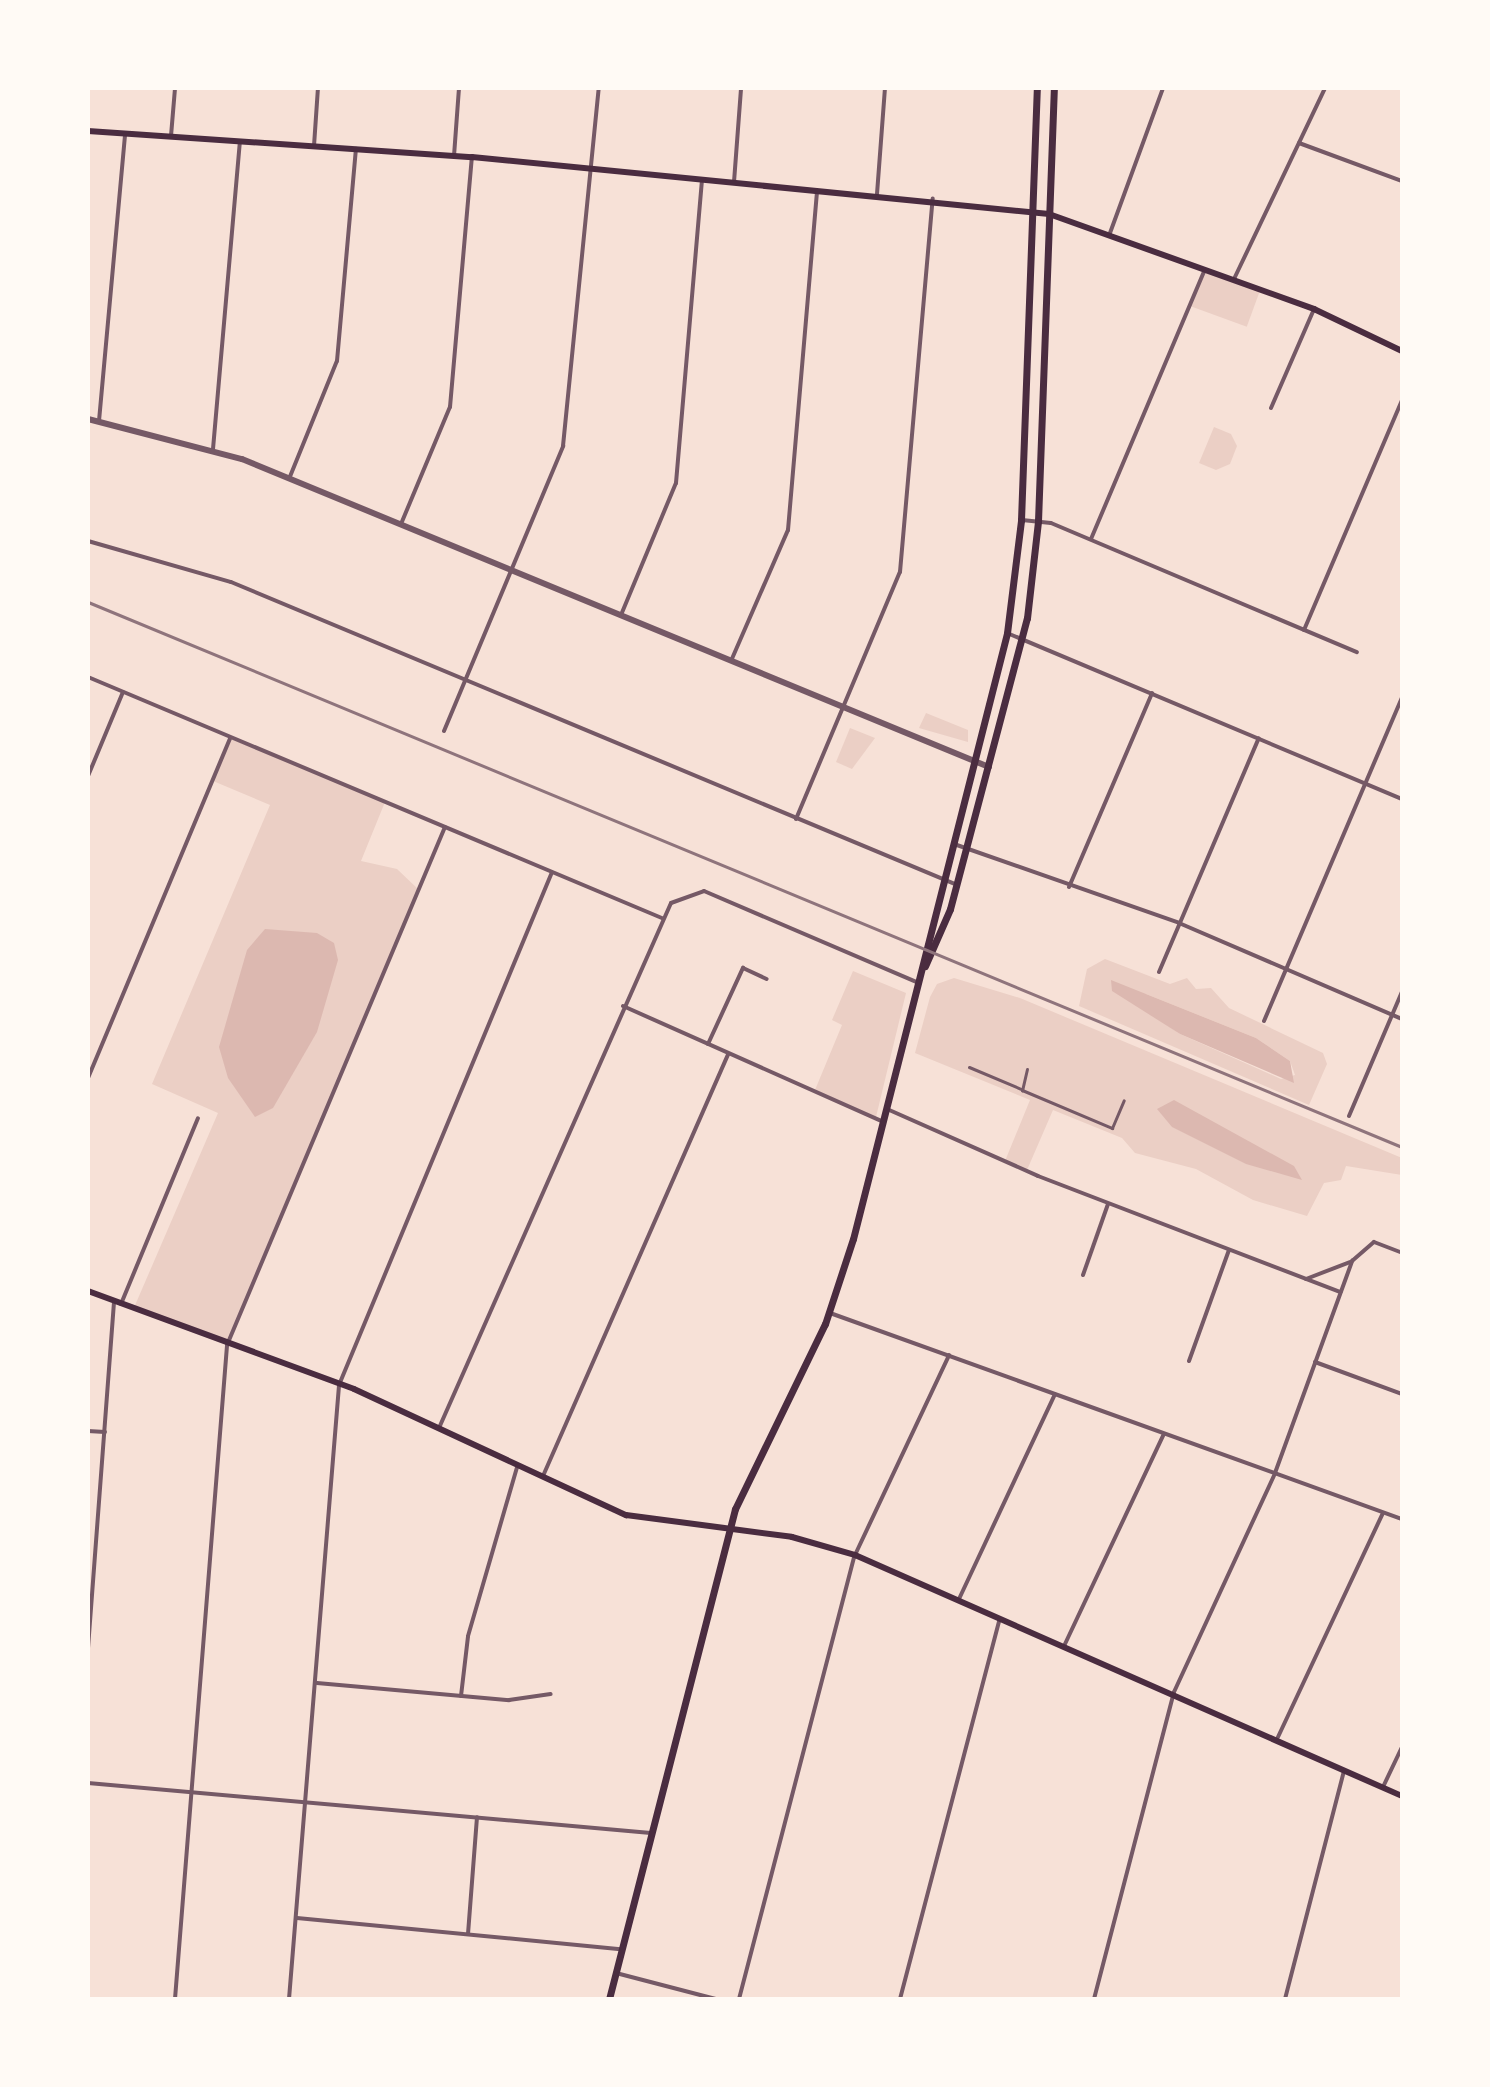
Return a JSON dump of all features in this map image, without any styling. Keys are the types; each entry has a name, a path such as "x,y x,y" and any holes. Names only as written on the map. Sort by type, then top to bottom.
{"main road":[{"path":"609,1999 729,1531 830,1313 883,1122 1007,633 1021,520 1037,88"},
{"path":"920,979 956,884 1023,638 1038,521 1054,88"},
{"path":"88,131 472,157 933,198 1049,214 1110,233 1314,309 1402,351"},
{"path":"88,1291 339,1385 626,1515 792,1537 855,1555 1278,1737 1402,1796"}],"street":[{"path":"171,136 175,88"},
{"path":"314,146 318,88"},
{"path":"454,156 459,88"},
{"path":"444,731 563,446 599,88"},
{"path":"734,182 741,88"},
{"path":"877,194 885,88"},
{"path":"1110,233 1163,88"},
{"path":"1234,279 1325,88"},
{"path":"99,421 125,134"},
{"path":"213,449 240,140"},
{"path":"1299,143 1402,181"},
{"path":"289,479 337,361 356,149"},
{"path":"400,525 450,407 472,157"},
{"path":"620,617 676,483 702,179"},
{"path":"730,663 788,530 818,189"},
{"path":"796,819 900,572 933,198"},
{"path":"1091,540 1205,269"},
{"path":"1271,408 1314,309"},
{"path":"1304,630 1402,400"},
{"path":"88,419 213,449 842,710 974,764 989,767"},
{"path":"1021,520 1038,521 1091,540 1357,652"},
{"path":"88,541 231,582 956,884"},
{"path":"1007,633 1402,799"},
{"path":"88,677 662,918"},
{"path":"88,776 123,692"},
{"path":"1069,887 1152,693"},
{"path":"1264,1021 1402,697"},
{"path":"88,1078 230,738"},
{"path":"1159,972 1259,738"},
{"path":"175,1999 227,1345 445,827"},
{"path":"952,843 1069,887 1179,923 1402,1019"},
{"path":"289,1999 339,1385 552,872"},
{"path":"439,1428 662,918 681,895 704,891 920,979"},
{"path":"708,1044 743,968 767,979"},
{"path":"1349,1116 1402,992"},
{"path":"623,1006 883,1122"},
{"path":"542,1479 728,1054"},
{"path":"969,1067 1112,1128 1124,1100"},
{"path":"1022,1090 1027,1069"},
{"path":"886,1109 1108,1204 1340,1292"},
{"path":"88,1648 117,1304 198,1118"},
{"path":"1083,1275 1108,1204"},
{"path":"1304,1279 1352,1261 1374,1242 1402,1253"},
{"path":"1189,1361 1229,1250"},
{"path":"1094,1999 1174,1692 1275,1473 1352,1261"},
{"path":"830,1313 1402,1519"},
{"path":"739,1999 855,1555 949,1355"},
{"path":"1315,1362 1402,1394"},
{"path":"959,1599 1055,1394"},
{"path":"88,1431 105,1432"},
{"path":"1065,1644 1164,1434"},
{"path":"461,1696 468,1636 517,1467"},
{"path":"1278,1737 1383,1513"},
{"path":"900,1999 1001,1616"},
{"path":"317,1683 523,1701 551,1694"},
{"path":"1383,1787 1402,1747"},
{"path":"1285,1999 1345,1769"},
{"path":"88,1783 653,1833"},
{"path":"468,1935 477,1817"},
{"path":"297,1918 623,1950"},
{"path":"616,1973 716,1999"}],"shaded area":[{"path":"1205,269 1260,289 1247,327 1191,307"},
{"path":"1214,427 1231,434 1237,446 1230,464 1216,470 1199,463"},
{"path":"926,713 968,730 968,742 919,728"},
{"path":"850,728 875,738 852,769 836,762"},
{"path":"231,739 385,802 361,861 397,869 419,890 227,1345 133,1310 218,1113 152,1084 270,805 213,781"},
{"path":"265,929 317,933 334,943 338,960 317,1032 273,1108 255,1117 228,1078 219,1047 247,950"},
{"path":"1105,959 1170,984 1187,978 1196,989 1211,988 1229,1008 1323,1053 1327,1064 1309,1105 1079,1006 1087,969","holes":["1146,994 1256,1038 1290,1061 1295,1075 1281,1079 1180,1034 1139,1006"]},
{"path":"853,971 906,993 876,1117 815,1090 842,1025 832,1020"},
{"path":"954,978 1020,998 1402,1158 1402,1175 1346,1166 1341,1180 1324,1183 1307,1216 1253,1200 1196,1169 1135,1153 1122,1138 1053,1110 1027,1170 1005,1161 1030,1100 915,1053 930,997 937,984"},
{"path":"1111,980 1256,1038 1290,1061 1294,1083 1180,1034 1112,991"},
{"path":"1174,1100 1294,1166 1302,1180 1246,1164 1172,1127 1157,1109"}],"railway":[{"path":"88,602 1402,1147"}]}
